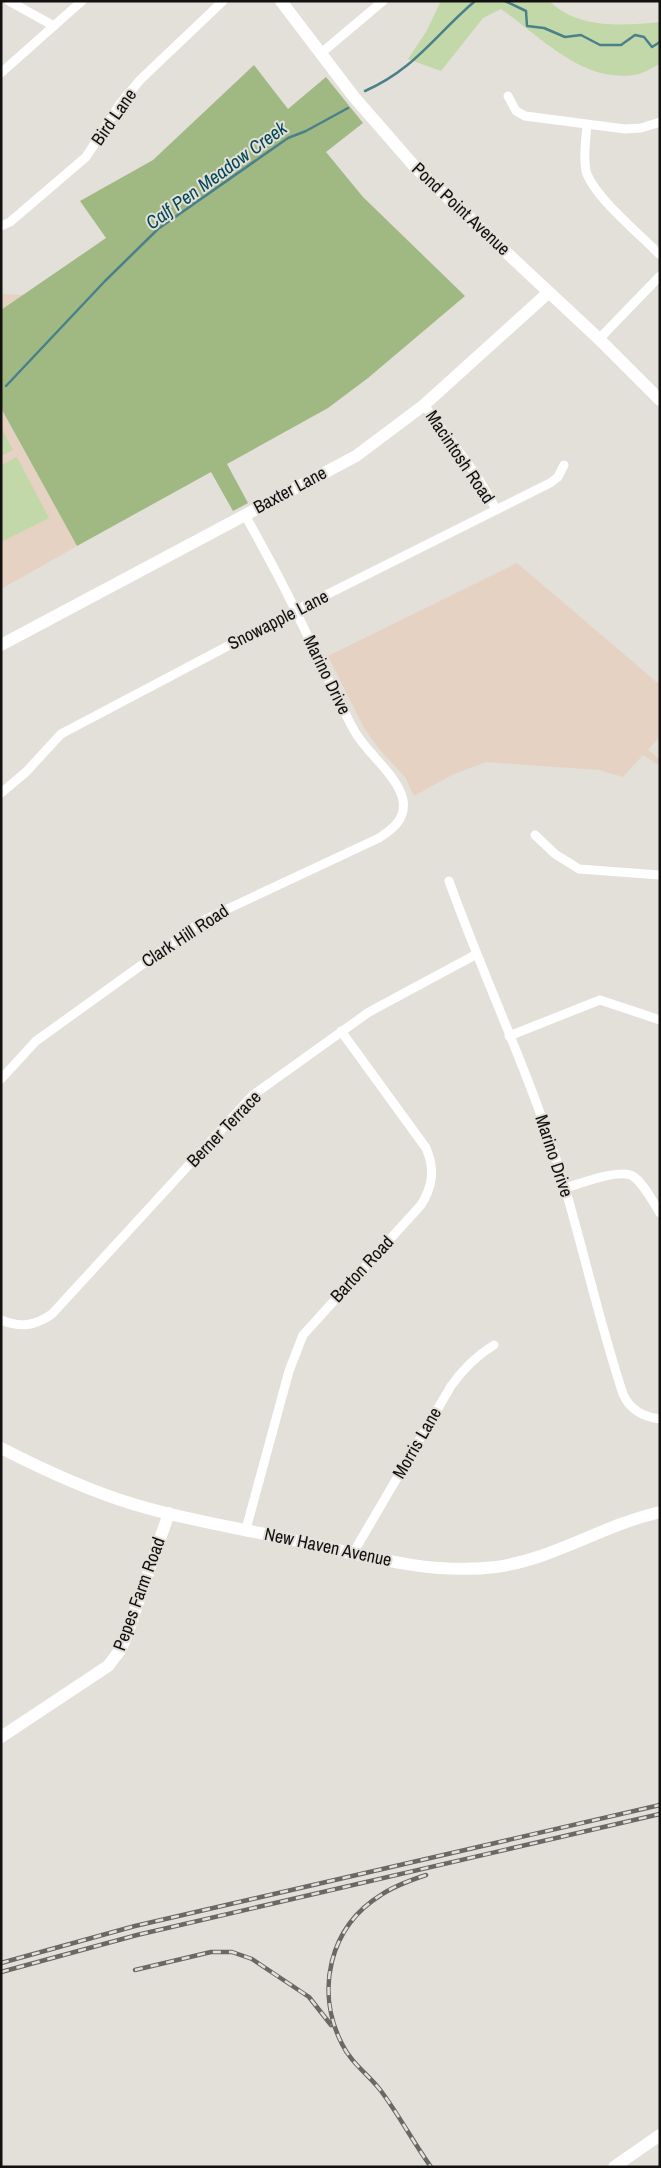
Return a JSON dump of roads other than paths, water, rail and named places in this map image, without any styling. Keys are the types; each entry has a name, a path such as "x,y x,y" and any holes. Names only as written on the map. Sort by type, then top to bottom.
{"main road":[{"name":"Pond Point Avenue","path":"281,1 320,54 415,167 599,339 660,400"},
{"name":"Baxter Lane","path":"1,645 356,456 424,405 549,292"},
{"name":"New Haven Avenue","path":"1,1448 100,1494 169,1513 408,1564 450,1569 496,1566 539,1557 623,1522 660,1512"},
{"name":"Pepes Farm Road","path":"1,1737 108,1666 114,1660 126,1637 169,1513"},
{"path":"614,2167 660,2135"}],"street":[{"path":"9,1 54,26"},
{"path":"1,73 82,1"},
{"name":"Bird Lane","path":"1,226 10,222 86,157 120,104 140,80 223,1"},
{"path":"320,54 384,1"},
{"path":"508,96 516,110 525,116 625,129 641,128 660,122"},
{"path":"587,125 585,158 589,178 601,195 660,255"},
{"path":"599,339 660,276"},
{"name":"Macintosh Road","path":"424,405 477,476 496,509"},
{"name":"Snowapple Lane","path":"1,793 26,772 61,734 296,610 550,483 558,477 564,465"},
{"name":"Marino Drive","path":"245,514 296,610 360,740 399,789 403,807 402,816 393,829"},
{"name":"Clark Hill Road","path":"1,1079 36,1041 204,920 379,838 393,829"},
{"path":"536,835 555,854 579,868 660,875"},
{"name":"Marino Drive","path":"449,881 475,955 543,1121 565,1188 623,1394 636,1411 645,1416 660,1420"},
{"name":"Berner Terrace","path":"1,1320 26,1326 35,1324 52,1314 253,1095 369,1012 475,955"},
{"path":"509,1036 600,1000 660,1020"},
{"name":"Barton Road","path":"246,1530 289,1371 304,1335 421,1205 431,1186 432,1166 426,1148 341,1031"},
{"path":"565,1188 627,1173 637,1179 660,1212"},
{"name":"Morris Lane","path":"353,1553 451,1386 474,1359 494,1345"}],"waterway":[{"name":"Calf Pen Meadow Creek","path":"365,91 398,72 411,62 475,1"},
{"name":"Calf Pen Meadow Creek","path":"505,1 526,11 527,26 544,28 565,37 581,35 600,45 621,45 635,35 644,37 652,47 660,42"},
{"name":"Calf Pen Meadow Creek","path":"6,386 105,281 158,229 288,138 306,131 348,108"}],"railway":[{"path":"1,1963 135,1926 660,1805"},
{"path":"1,1972 137,1935 660,1814"},
{"path":"426,1875 381,1895 363,1908 349,1924 339,1942 332,1962 329,1982 329,2003 334,2024 346,2051 381,2091 431,2167"},
{"path":"135,1970 211,1952 232,1952 252,1959 309,1997 331,2025"}]}
